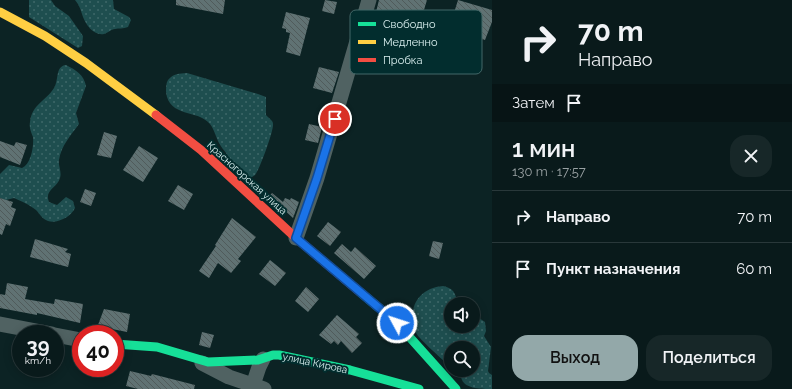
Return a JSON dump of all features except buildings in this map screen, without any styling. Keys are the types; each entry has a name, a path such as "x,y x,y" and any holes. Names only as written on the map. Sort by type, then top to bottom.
{"street":[{"path":"366,10 369,0"},
{"name":"Красногорская улица","path":"0,12 45,36 86,64 201,150 296,238 397,323 456,389"},
{"path":"296,238 317,178 350,65"},
{"path":"0,324 12,326"},
{"name":"улица Кирова","path":"124,345 157,347 193,358 216,362 263,359 271,355 285,356 350,370 419,389"},
{"path":"193,358 228,377 259,387 259,367 263,359"}],"shaded area":[{"path":"29,0 51,0 55,6 69,16 83,36 82,46 78,48 29,17"},
{"path":"75,0 113,0 114,9 129,17 131,20 128,27 114,29 104,34 94,32 86,23"},
{"path":"66,65 79,73 86,86 76,113 79,124 62,150 59,162 61,174 60,178 48,195 49,202 57,205 66,197 73,201 75,208 67,217 59,221 52,222 44,219 34,208 20,200 14,198 6,200 0,198 0,174 9,165 22,168 28,163 33,145 33,137 30,130 31,116 36,107 56,85 60,68"},
{"path":"187,73 266,97 266,115 272,121 273,128 263,159 255,175 248,178 240,177 235,171 210,124 205,119 178,110 172,106 168,100 166,84 168,80 175,75"},
{"path":"443,286 447,287 452,290 456,297 444,297 444,333 480,333 480,319 485,322 486,331 484,336 491,347 488,371 492,375 492,389 479,389 471,387 464,383 461,377 480,377 480,341 444,341 444,361 416,333 412,316 416,301 421,295 434,288"}],"traffic: fast":[{"path":"360,292 397,323 456,389"},
{"path":"124,345 157,347 208,362 258,360 273,355 279,355 350,370 419,389"}],"traffic: slow":[{"path":"0,12 45,36 86,63 156,115"}],"traffic: jam":[{"path":"156,115 201,150 296,238 360,292"}],"route":[{"path":"335,119 307,209 296,238 397,323"}]}
